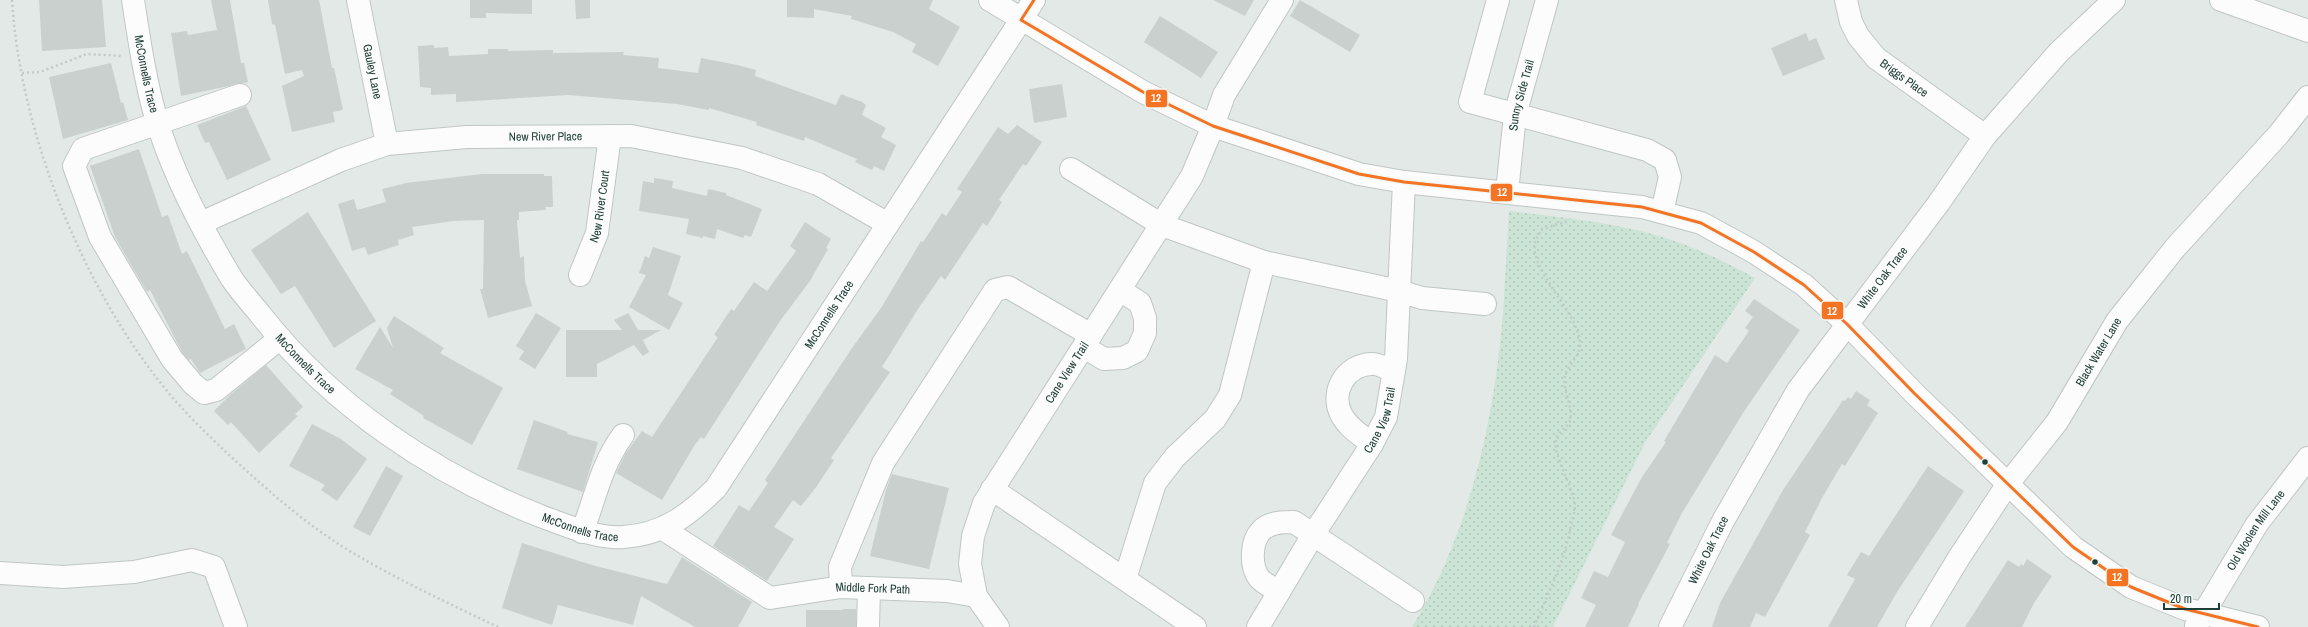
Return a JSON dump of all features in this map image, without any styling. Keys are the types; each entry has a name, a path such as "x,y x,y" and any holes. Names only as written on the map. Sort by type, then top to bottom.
{"street":[{"name":"McConnells Trace","path":"133,0 141,51 158,122 180,179 201,222 234,281 279,339 316,377 357,410 441,469 517,507 582,532 623,537 663,529 694,510 716,488 1034,0"},
{"name":"Gauley Lane","path":"358,0 387,144"},
{"path":"990,0 1143,92 1213,126 1359,174 1404,182 1608,202 1642,207 1701,222 1754,252 1804,286 1848,324 2007,485 2073,547 2131,587 2185,609 2199,620 2258,627"},
{"path":"1213,126 1224,95 1282,0"},
{"path":"1498,0 1470,102 1647,150 1666,160 1670,177 1662,212"},
{"name":"Sunny Side Trail","path":"1507,192 1515,115 1547,0"},
{"name":"Briggs Place","path":"1846,0 1851,22 1858,36 1876,58 1986,136"},
{"name":"White Oak Trace","path":"1670,627 1723,521 1798,390 1938,204 1986,136 2059,52 2114,0"},
{"path":"2221,0 2308,31"},
{"path":"240,95 83,149 74,166 100,236 172,359 193,384 204,393 216,390 279,339"},
{"name":"Black Water Lane","path":"1917,627 1960,556 2007,485 2057,422 2117,321 2175,248 2279,134 2308,97"},
{"name":"Cane View Trail","path":"998,627 976,596 970,564 973,536 984,503 1192,176 1213,126"},
{"name":"New River Court","path":"580,275 597,233 610,136"},
{"name":"New River Place","path":"201,222 341,160 387,144 467,137 631,136 742,158 818,184 888,224"},
{"path":"1071,169 1162,225 1264,262 1399,291 1422,298 1485,304"},
{"name":"Cane View Trail","path":"1258,627 1313,535 1372,444 1386,417 1394,371 1404,182"},
{"path":"1125,579 1155,483 1175,457 1215,419 1230,395 1264,262"},
{"path":"841,587 840,568 883,464 995,290 1008,287 1087,341 1104,359 1123,358 1137,351 1145,333 1145,318 1140,303 1120,290"},
{"path":"1372,444 1350,426 1341,413 1338,399 1342,379 1353,369 1371,363 1394,371"},
{"path":"582,532 600,475 612,450 623,435"},
{"name":"Old Woolen Mill Lane","path":"2199,620 2257,524 2308,458"},
{"path":"992,489 1195,627"},
{"path":"1279,592 1259,578 1253,564 1253,549 1261,531 1275,523 1294,522 1413,601"},
{"name":"Middle Fork Path","path":"663,529 770,598 841,587 948,591 976,596"},
{"path":"0,573 63,577 134,572 192,560 214,567 236,627"},
{"path":"868,627 869,588"}],"path":[{"path":"22,74 40,72 87,54 112,57 141,51"},
{"path":"1534,627 1568,541 1575,507 1568,478 1558,454 1556,440 1559,433 1567,427 1570,419 1565,395 1565,376 1579,352 1580,343 1576,328 1565,306 1536,261 1535,243 1542,229 1572,220"}],"green space":[{"path":"1509,211 1594,222 1636,230 1707,254 1755,278 1646,441 1553,627 1412,627 1432,592 1449,554 1476,476 1493,396 1499,355"}],"building":[{"path":"39,0 102,0 106,47 42,51"},
{"path":"211,0 230,0 241,63 244,63 248,82 181,96 171,33 187,31 188,35 217,30"},
{"path":"268,0 319,0 332,68 334,68 343,110 333,112 335,122 292,132 282,86 304,76 302,70 285,74 275,25 272,24"},
{"path":"470,0 532,0 532,14 486,13 486,18 470,18"},
{"path":"575,0 590,0 590,18 576,19"},
{"path":"787,0 933,0 929,9 960,27 938,66 912,52 916,44 893,32 851,19 852,16 814,9 814,18 787,17"},
{"path":"1213,0 1254,0 1245,16"},
{"path":"1300,0 1360,35 1350,52 1290,16"},
{"path":"1160,16 1218,52 1201,78 1144,42"},
{"path":"1806,33 1809,41 1816,38 1825,59 1783,76 1771,48"},
{"path":"434,45 434,48 448,47 449,56 488,54 488,49 508,49 508,51 553,50 553,53 624,52 623,55 659,58 658,68 698,73 701,58 737,65 756,70 755,76 836,105 841,94 862,102 866,105 862,115 886,128 881,137 896,145 884,171 874,166 872,170 855,162 857,159 805,137 804,141 756,125 757,122 709,108 709,110 677,104 568,95 456,102 456,94 431,95 431,88 420,87 418,46"},
{"path":"111,63 121,103 123,102 128,120 63,139 49,77"},
{"path":"1062,84 1067,117 1034,123 1029,89"},
{"path":"246,106 271,160 227,180 209,142 205,143 197,125"},
{"path":"1017,125 1042,142 1026,166 1023,164 999,200 1002,202 987,226 983,223 945,280 941,276 918,309 882,367 890,372 831,458 834,460 817,486 801,506 793,500 774,527 794,539 767,581 713,546 739,505 749,511 768,483 765,480 852,348 881,308 921,241 923,242 942,213 946,216 962,192 957,189 998,127 1008,134"},
{"path":"139,149 162,217 168,215 182,254 187,251 225,329 234,324 246,349 200,373 191,359 189,360 182,352 150,290 147,292 115,237 90,166"},
{"path":"482,174 544,174 544,176 552,176 553,207 545,207 546,210 519,212 519,220 517,220 520,258 524,256 525,281 532,306 488,318 480,289 483,289 484,220 453,221 412,227 414,235 398,240 399,245 368,255 365,247 352,251 338,204 354,199 357,210 386,202 382,189 406,183"},
{"path":"654,178 673,181 672,188 707,196 708,189 726,193 726,195 762,209 751,237 745,235 743,238 717,229 715,239 703,236 703,238 686,234 689,219 639,211 643,181 654,183"},
{"path":"308,212 376,321 334,348 295,286 281,294 251,250"},
{"path":"805,222 831,239 826,248 828,249 810,281 780,321 704,439 701,437 694,446 662,500 616,473 626,453 642,431 652,437 718,337 714,335 731,309 734,311 754,282 767,291 796,251 790,246"},
{"path":"653,247 681,256 668,295 683,303 669,330 629,307 646,275 639,273 645,256 649,258"},
{"path":"1754,299 1800,330 1743,413 1682,513 1667,543 1670,544 1638,604 1628,627 1585,627 1596,605 1581,598 1594,571 1608,577 1625,542 1611,535 1642,477 1666,442 1664,441 1715,355 1727,363 1749,331 1745,328 1753,317 1745,311"},
{"path":"536,313 561,328 535,369 519,359 524,351 516,346"},
{"path":"628,313 638,330 661,330 643,340 649,352 643,356 634,345 597,364 597,377 566,377 566,330 622,330 614,320"},
{"path":"394,316 444,348 440,353 503,388 472,445 423,418 424,416 390,394 393,390 355,369 380,327 393,348 387,328"},
{"path":"266,365 303,407 295,414 298,416 259,453 231,422 228,425 214,411 231,394"},
{"path":"1856,391 1870,400 1867,405 1878,413 1845,466 1842,464 1822,498 1805,532 1810,535 1765,617 1756,613 1750,627 1712,627 1720,603 1783,490 1843,400 1845,401 1848,397 1851,399"},
{"path":"534,420 568,432 567,434 598,442 583,492 517,469"},
{"path":"312,424 341,439 367,459 337,501 321,490 325,485 289,466"},
{"path":"386,466 403,476 370,536 353,527"},
{"path":"1928,466 1964,491 1897,592 1877,627 1828,627 1855,579 1847,575 1861,552 1869,556"},
{"path":"892,474 949,488 929,569 870,556 886,490"},
{"path":"522,543 592,565 667,584 682,557 752,602 738,627 695,627 641,596 633,625 558,605 552,625 502,608"},
{"path":"2027,559 2052,576 2034,603 2022,627 1965,627 2008,560 2019,567 2021,564 2023,566"},
{"path":"856,609 856,627 806,627 806,610"}],"transit line":[{"name":"12","path":"1034,0 1021,20 1143,92 1213,126 1359,174 1404,182 1642,207 1701,223 1754,252 1804,285 1847,324 1914,393 2073,547 2131,587 2185,609 2258,627"}]}
